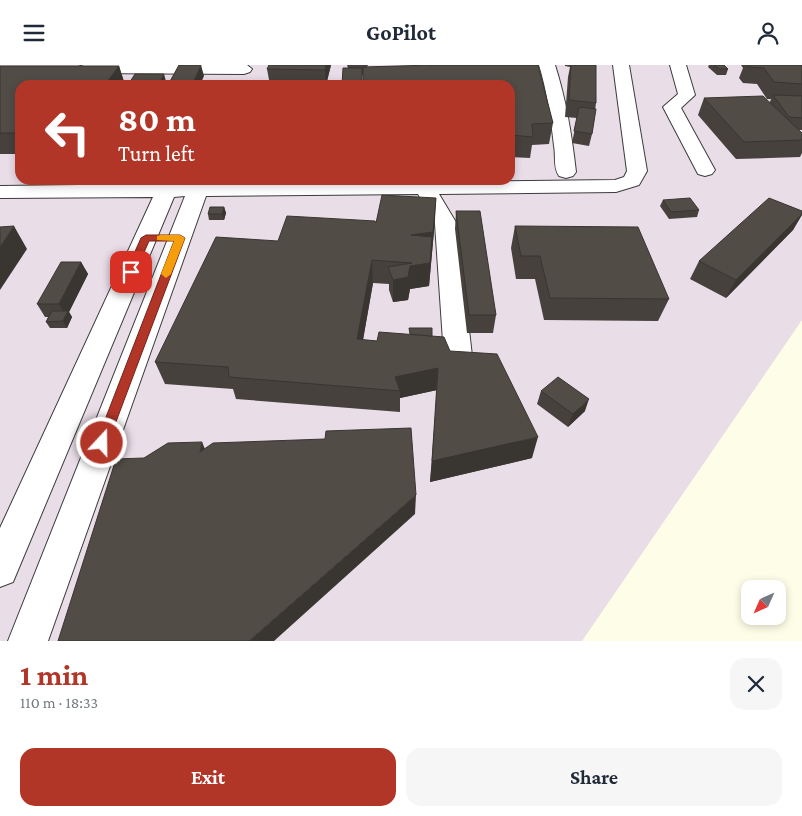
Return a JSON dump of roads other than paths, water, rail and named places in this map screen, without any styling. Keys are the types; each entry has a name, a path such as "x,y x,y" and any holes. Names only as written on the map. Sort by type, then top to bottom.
{"street":[{"path":"547,65 552,81 564,147 566,172"},
{"path":"515,184 616,185 632,181 637,171 630,136 621,65"},
{"path":"678,65 687,95 672,107 706,170"},
{"path":"215,80 221,67"},
{"path":"70,70 245,67 240,80"},
{"path":"515,172 600,172 613,169 620,165 630,136"},
{"path":"0,176 15,176"},
{"path":"0,569 169,185"},
{"path":"0,192 200,185 28,641"},
{"path":"425,185 446,224 458,356"},
{"path":"146,238 180,238"},
{"path":"62,428 109,425"}]}
